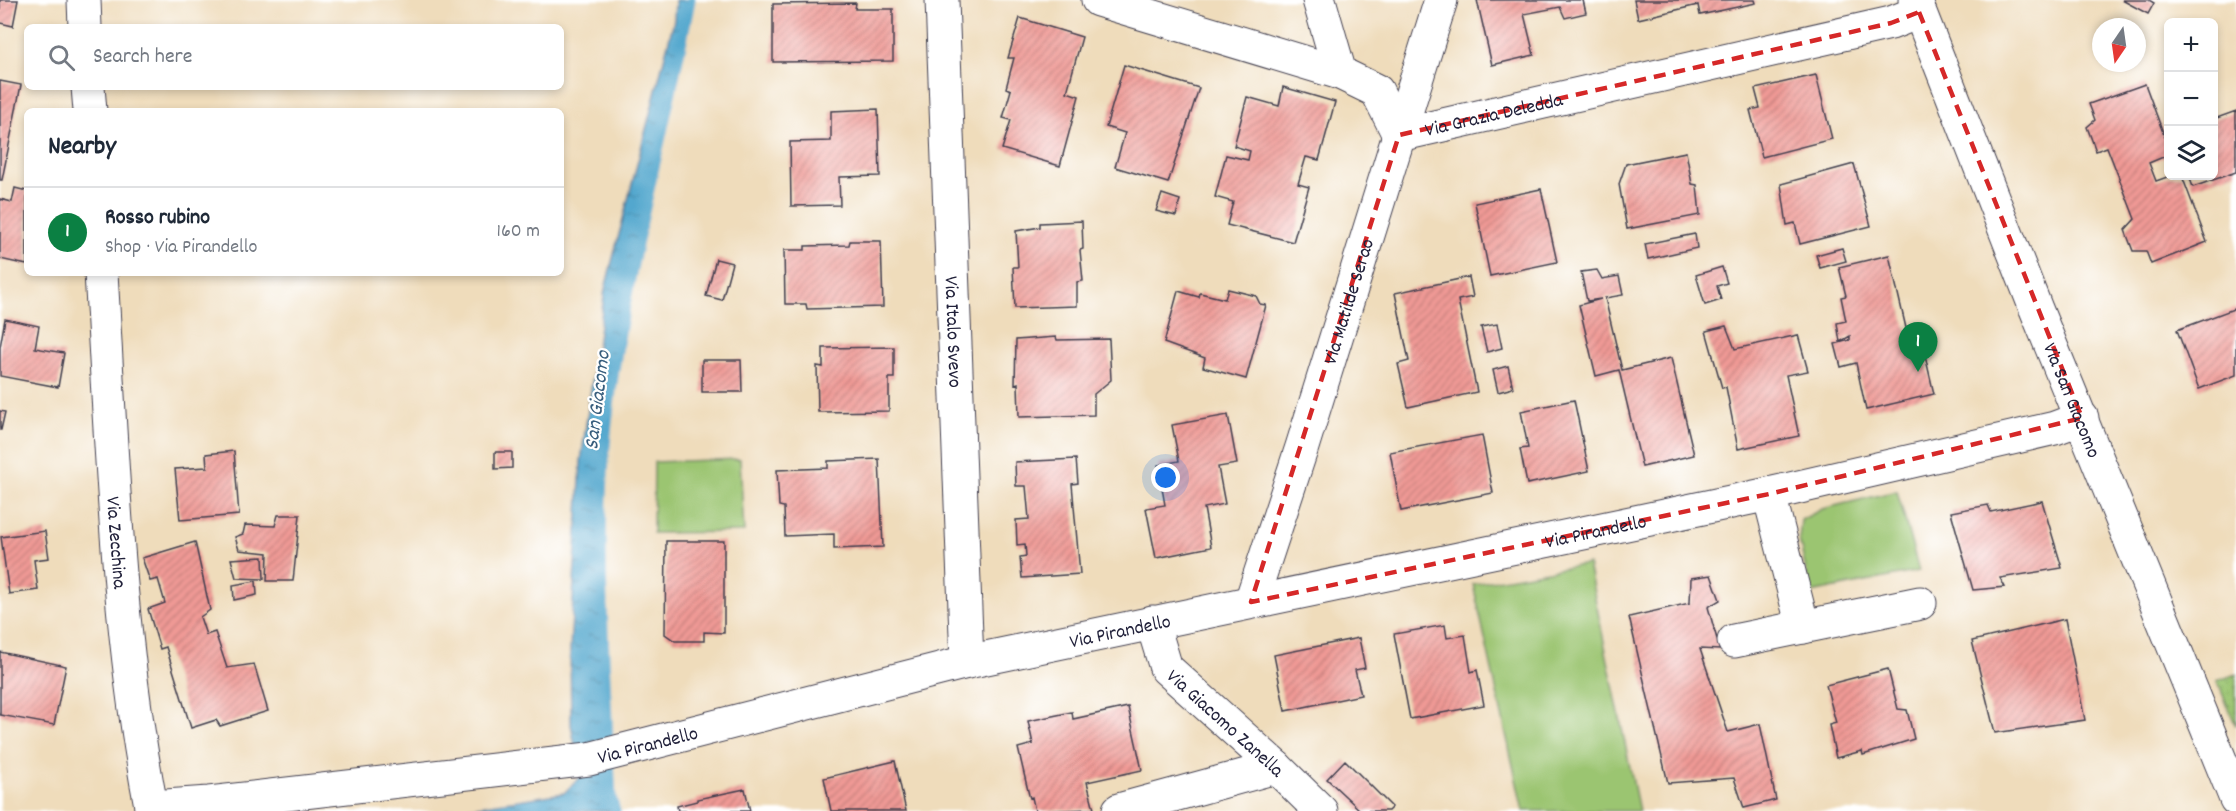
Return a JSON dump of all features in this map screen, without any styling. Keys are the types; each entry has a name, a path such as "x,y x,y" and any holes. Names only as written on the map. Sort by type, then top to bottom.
{"street":[{"path":"84,0 85,24"},
{"name":"Via Italo Svevo","path":"942,0 967,662"},
{"name":"Via Grazia Deledda","path":"1098,0 1340,73 1377,91 1399,135 1891,23 1917,6"},
{"path":"1319,0 1340,73"},
{"name":"Via Matilde Serao","path":"1251,602 1441,0"},
{"name":"Via San Giacomo","path":"1917,6 2036,309 2236,799"},
{"path":"88,90 90,108"},
{"name":"Via Zecchina","path":"101,276 123,607 132,688 152,809"},
{"name":"Via Pirandello","path":"152,809 589,759 967,662 1769,494 2055,428 2082,418"},
{"path":"1769,494 1803,627"},
{"path":"1734,640 1920,603"},
{"name":"Via Giacomo Zanella","path":"1152,622 1166,668 1276,767 1321,811"},
{"path":"1119,810 1276,767"}],"highlighted area":[{"path":"1919,12 2082,418 1769,494 1251,602 1399,135 1891,23"}],"green space":[{"path":"740,459 744,532 653,533 654,462"},
{"path":"1897,491 1919,571 1811,593 1799,539 1801,520 1822,509"},
{"path":"1588,564 1639,811 1523,811 1473,584"},
{"path":"2236,674 2236,726 2217,681"}],"water":[{"path":"675,0 691,0 628,296 608,423 601,541 612,797 616,811 445,811 564,793 581,776 571,725 570,650 581,461 605,289 674,20"}],"building":[{"path":"0,0 18,0 13,26 0,23"},
{"path":"1477,0 1583,0 1586,13 1565,18 1560,7 1524,14 1534,55 1492,65"},
{"path":"1634,0 1755,0 1756,3 1700,15 1698,5 1638,19"},
{"path":"2122,0 2149,0 2154,3 2148,14"},
{"path":"856,3 855,9 893,9 893,61 773,62 773,4"},
{"path":"1020,18 1082,37 1067,92 1079,96 1060,166 1002,149 1011,120 1003,118 1011,90 1006,88 1014,58 1008,58"},
{"path":"1124,65 1199,88 1168,183 1115,167 1125,133 1106,127"},
{"path":"1816,75 1832,139 1762,157 1750,110 1760,108 1755,89"},
{"path":"0,81 21,85 2,180 0,180"},
{"path":"2145,84 2164,135 2164,157 2149,163 2156,181 2164,178 2164,180 2184,180 2207,242 2151,264 2146,251 2133,251 2125,230 2135,219 2107,147 2096,151 2087,127 2095,120 2089,104"},
{"path":"1283,87 1335,102 1319,160 1306,157 1298,184 1309,187 1293,242 1227,225 1233,202 1215,197 1226,155 1248,160 1250,151 1234,146 1247,97 1279,106"},
{"path":"878,109 880,176 839,177 840,205 791,206 790,142 831,141 831,111"},
{"path":"2236,111 2236,172 2218,178 2218,126 2218,118"},
{"path":"1686,152 1692,184 1697,185 1700,215 1627,229 1619,184 1626,164"},
{"path":"1854,164 1871,226 1800,244 1795,223 1787,225 1781,184"},
{"path":"2190,180 2213,180 2193,187"},
{"path":"15,188 24,190 24,264 0,259 0,199 12,202"},
{"path":"1541,189 1557,262 1490,276 1475,203"},
{"path":"1162,194 1180,200 1176,216 1156,211"},
{"path":"1082,221 1083,249 1080,250 1083,281 1077,282 1077,306 1015,308 1013,267 1018,267 1016,231 1040,227 1040,223"},
{"path":"1695,234 1697,248 1648,259 1645,244"},
{"path":"850,241 881,241 883,307 807,309 806,304 785,304 784,250 805,250 805,246 849,245"},
{"path":"1842,248 1846,261 1820,268 1816,255"},
{"path":"1889,255 1909,341 1921,338 1934,394 1866,410 1856,363 1841,367 1835,344 1850,340 1850,336 1840,342 1837,323 1846,321 1841,297 1846,296 1839,267"},
{"path":"716,259 732,263 722,300 706,296"},
{"path":"1722,267 1727,283 1717,286 1721,300 1705,305 1696,275"},
{"path":"1597,270 1602,279 1619,276 1623,295 1605,298 1622,370 1671,358 1694,455 1642,467 1619,370 1596,376 1579,305 1601,299 1587,301 1581,272"},
{"path":"1469,277 1473,297 1458,300 1477,392 1408,407 1398,364 1409,361 1395,293"},
{"path":"1228,289 1256,296 1260,304 1266,305 1246,379 1203,367 1205,358 1164,343 1178,291 1199,297 1200,293 1225,299"},
{"path":"2236,308 2236,375 2199,389 2177,330"},
{"path":"5,319 39,326 35,348 64,353 58,387 0,376 0,347"},
{"path":"1497,324 1502,348 1487,352 1481,327"},
{"path":"1726,326 1735,349 1798,335 1808,371 1786,375 1799,436 1738,449 1726,387 1722,388 1706,331"},
{"path":"1056,337 1057,340 1109,339 1111,380 1094,394 1094,415 1019,417 1018,383 1015,384 1016,340"},
{"path":"894,347 894,378 889,378 889,411 818,412 817,366 823,367 823,348"},
{"path":"702,360 741,360 742,392 702,392"},
{"path":"1508,366 1513,388 1498,392 1493,370"},
{"path":"1574,400 1589,471 1527,484 1520,449 1528,448 1521,411"},
{"path":"0,411 5,412 1,430 0,430"},
{"path":"1228,415 1237,464 1218,467 1225,504 1204,508 1211,547 1156,558 1146,508 1165,505 1158,465 1179,461 1172,425"},
{"path":"1482,435 1493,493 1401,511 1390,452"},
{"path":"234,451 239,515 180,520 175,469 207,467 206,454"},
{"path":"495,452 512,452 512,468 495,469"},
{"path":"879,459 883,547 834,549 834,534 785,536 784,507 779,506 777,470 828,468 828,461"},
{"path":"1076,459 1078,483 1072,484 1080,574 1022,578 1020,557 1026,556 1025,544 1017,545 1016,520 1029,519 1026,486 1016,486 1015,462"},
{"path":"2042,501 2062,568 2000,578 2005,587 1973,590 1951,512 1988,505 1991,512"},
{"path":"278,515 300,515 293,581 267,581 268,553 239,550 235,537 243,534 245,525 275,526"},
{"path":"45,531 49,558 34,560 38,590 9,594 1,537"},
{"path":"666,541 724,541 724,633 704,632 704,641 675,641 665,634"},
{"path":"195,542 210,610 200,617 206,635 215,632 227,668 254,664 268,711 220,726 216,720 191,728 166,647 160,649 148,609 165,603 158,579 150,581 142,558"},
{"path":"263,557 264,579 236,578 231,559"},
{"path":"1711,575 1720,600 1708,607 1720,650 1700,649 1728,732 1760,724 1776,800 1744,808 1734,778 1668,783 1629,617 1690,603 1691,578"},
{"path":"256,581 257,595 234,600 233,585"},
{"path":"2065,619 2085,720 1995,733 1972,641"},
{"path":"1445,625 1447,638 1465,635 1471,672 1477,670 1484,705 1410,719 1394,634"},
{"path":"1359,638 1365,668 1355,670 1361,695 1285,711 1274,655"},
{"path":"0,652 66,666 54,725 0,715"},
{"path":"1888,669 1898,709 1907,710 1914,739 1863,755 1862,751 1836,758 1829,725 1836,723 1826,685"},
{"path":"1128,707 1142,770 1087,782 1094,809 1035,811 1018,748 1033,744 1028,721 1072,712 1073,719"},
{"path":"1345,760 1392,807 1388,811 1361,811 1327,779"},
{"path":"895,761 906,811 831,811 824,778"},
{"path":"745,789 750,811 678,811 677,806 697,801 697,799"}],"waterway":[{"name":"San Giacomo","path":"609,740 602,542 608,423 634,263 691,0"},
{"name":"San Giacomo","path":"610,760 612,797 616,811"}],"place":[{"name":"Rosso rubino","path":"1918,372"}]}
